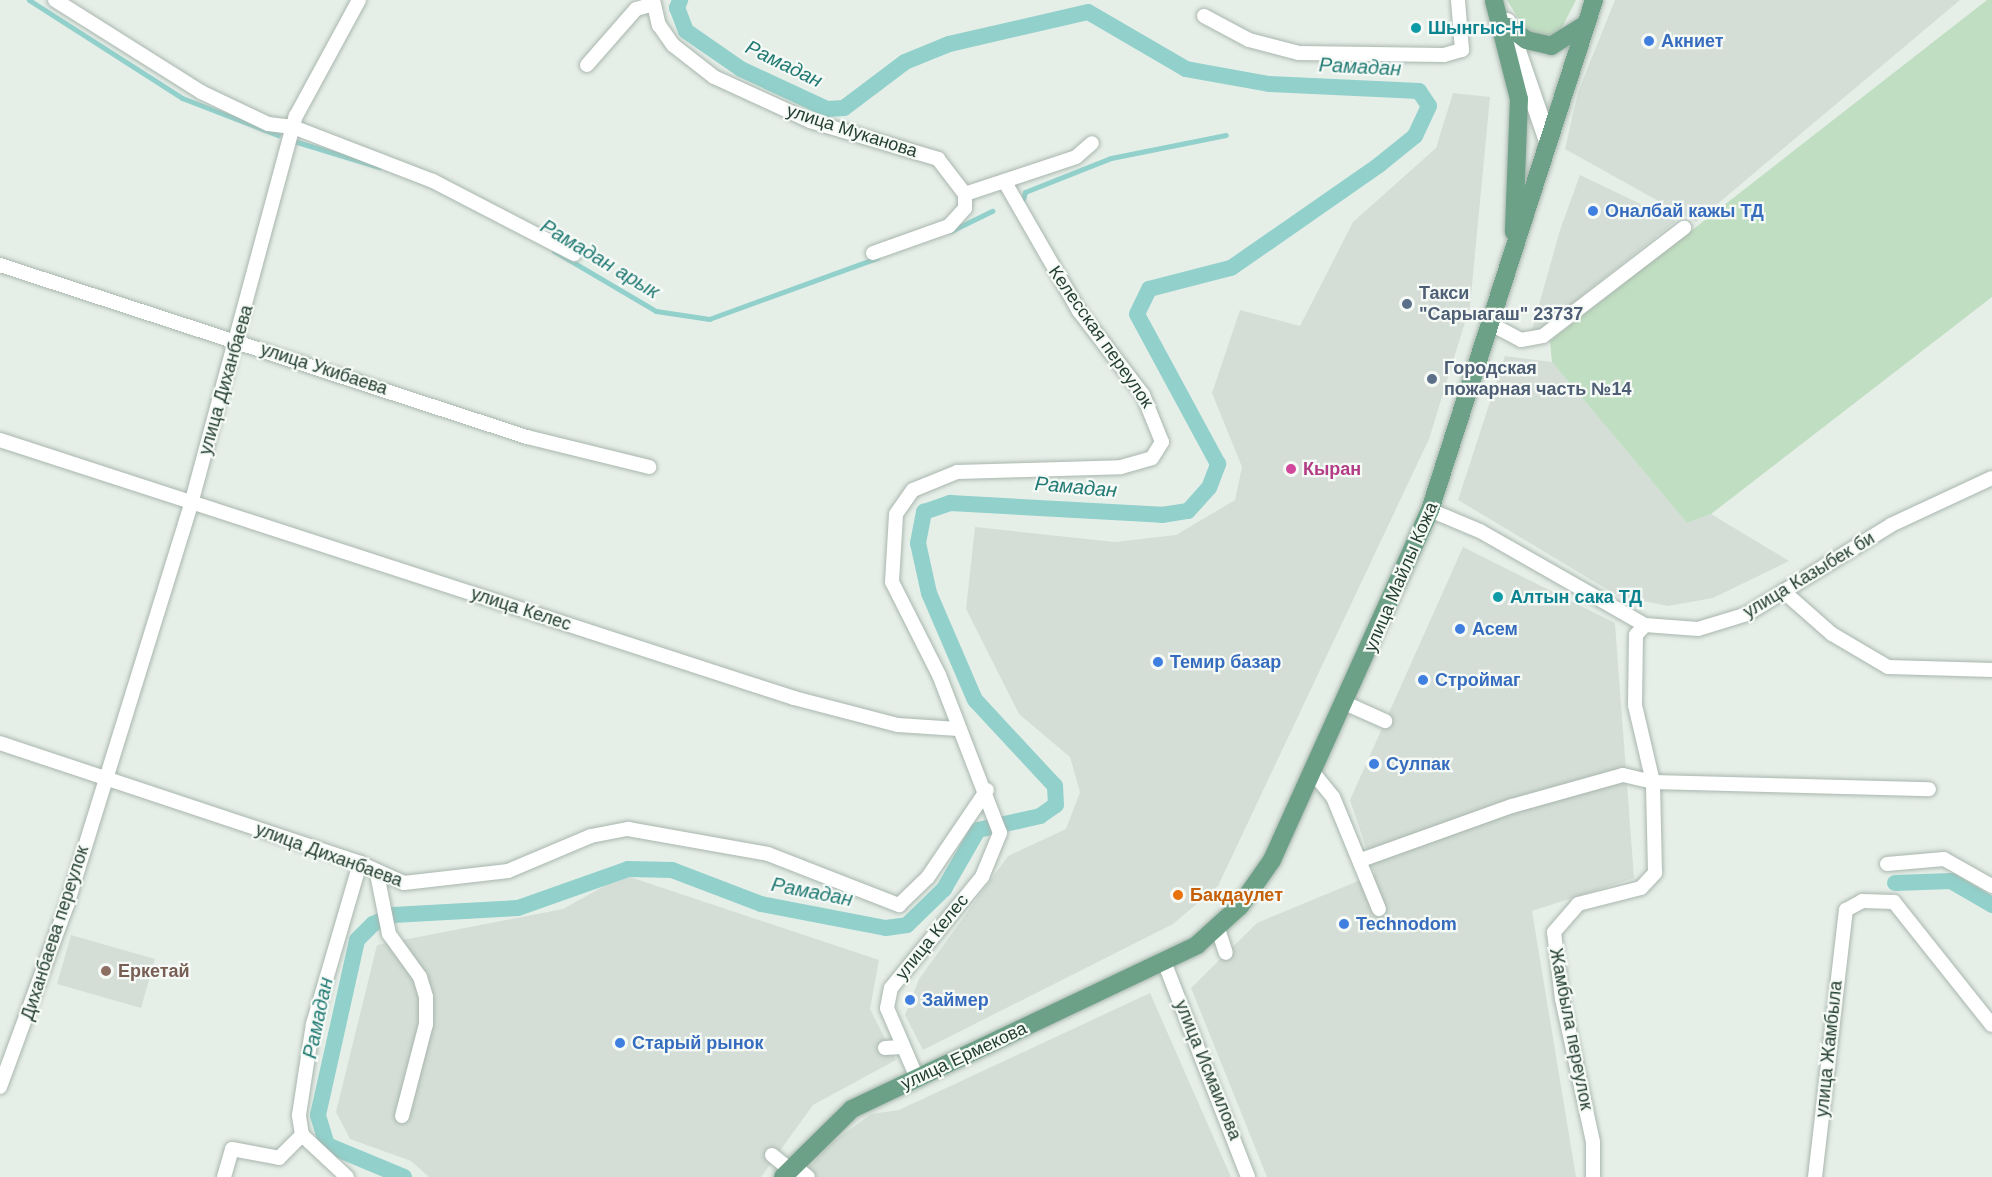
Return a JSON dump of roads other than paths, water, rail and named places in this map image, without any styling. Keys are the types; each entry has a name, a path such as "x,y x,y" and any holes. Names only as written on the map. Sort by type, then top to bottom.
{"main road":[{"name":"улица Майлы Кожа","path":"1165,964 1218,929 1240,906 1284,842 1347,704 1430,510 1547,138 1594,0"},
{"path":"1494,1 1519,99 1511,209 1515,238"},
{"path":"1509,27 1526,40 1551,45 1585,24"},
{"name":"улица Ермекова","path":"788,1171 852,1109 1165,964"}],"street":[{"path":"55,0 201,92 268,124 295,122 433,181 574,254"},
{"name":"улица Диханбаева","path":"102,778 190,504 237,340 295,122 359,0"},
{"path":"1204,16 1249,40 1299,54 1444,55 1462,50 1458,0"},
{"path":"1494,1 1509,27 1547,138"},
{"path":"587,65 632,4 652,2"},
{"name":"улица Муканова","path":"652,2 673,45 714,76 810,121 938,159 965,194"},
{"path":"873,253 949,226 965,208 965,194 1006,184 1076,157 1092,143"},
{"name":"Келесская переулок","path":"958,729 939,675 892,582 892,532 903,500 957,472 1140,463 1152,458 1162,442 1143,395 1079,311 1006,184"},
{"path":"1489,323 1521,340 1543,336 1684,228"},
{"name":"улица Укибаева","path":"0,265 237,340 527,436 649,467"},
{"name":"улица Келес","path":"0,440 190,504 804,701 898,725 958,729"},
{"name":"улица Казыбек би","path":"1430,510 1480,531 1645,625 1672,630 1722,625 1892,525 1992,478"},
{"path":"1783,591 1832,634 1888,667 1992,670"},
{"name":"Жамбыла переулок","path":"1593,1177 1593,1142 1562,999 1554,932 1578,904 1650,882 1658,860 1653,782 1635,705 1636,635 1645,625"},
{"path":"1347,704 1385,721"},
{"path":"958,729 987,790"},
{"name":"улица Диханбаева","path":"0,743 360,863 376,874 425,883 508,872 591,836 628,829 768,854 899,905 928,877 987,790"},
{"path":"1315,775 1333,797 1361,860 1379,909"},
{"path":"1361,860 1569,789 1623,775 1653,782 1773,780 1929,789"},
{"name":"Диханбаева переулок","path":"0,1087 67,905 102,778"},
{"name":"улица Келес","path":"917,1078 887,1008 891,987 982,877 1000,833 987,790"},
{"path":"1887,864 1944,859 1992,886"},
{"path":"224,1177 232,1149 279,1158 302,1135 302,1085 313,1024 360,863"},
{"path":"376,874 389,933 420,977 426,997 426,1024 402,1116"},
{"name":"улица Жамбыла","path":"1815,1177 1842,920 1845,910 1862,901 1894,902 1992,1025"},
{"path":"1218,929 1226,953"},
{"name":"улица Исмаилова","path":"1165,964 1248,1177"},
{"path":"885,1048 902,1047"},
{"path":"302,1135 347,1177"},
{"path":"772,1155 788,1171 808,1177"}],"waterway":[{"name":"Рамадан арык","path":"29,0 182,98 278,135"},
{"name":"Рамадан","path":"404,1177 327,1145 318,1115 357,940 373,924 393,915 518,908 628,869 672,870 761,904 886,928 907,925 944,889 978,830 1040,816 1056,805 1055,786 975,700 929,593 918,543 924,512 950,503 1162,515 1188,511 1209,488 1218,464 1137,314 1149,289 1231,268 1379,165 1415,136 1429,106 1419,91 1269,84 1186,69 1088,12 949,44 905,62 844,108 827,109 741,69 686,31 677,8 680,0"},
{"name":"Рамадан арык","path":"1023,199 1025,192 1111,158 1226,135"},
{"name":"Рамадан арык","path":"297,142 379,167"},
{"name":"Рамадан арык","path":"951,231 992,211"},
{"name":"Рамадан арык","path":"554,251 656,311 709,319 877,258"},
{"path":"1895,883 1951,881 1992,905"}],"place":[{"name":"Шынгыс-Н","path":"1416,28"},
{"name":"Акниет","path":"1649,41"},
{"name":"Оналбай кажы ТД","path":"1593,211"},
{"name":"Такси \"Сарыагаш\" 23737","path":"1407,304"},
{"name":"Городская пожарная часть №14","path":"1432,379"},
{"name":"Кыран","path":"1291,469"},
{"name":"Алтын сака ТД","path":"1498,597"},
{"name":"Асем","path":"1460,629"},
{"name":"Темир базар","path":"1158,662"},
{"name":"Строймаг","path":"1423,680"},
{"name":"Сулпак","path":"1374,764"},
{"name":"Бакдаулет","path":"1178,895"},
{"name":"Technodom","path":"1344,924"},
{"name":"Еркетай","path":"106,971"},
{"name":"Займер","path":"910,1000"},
{"name":"Старый рынок","path":"620,1043"}]}
